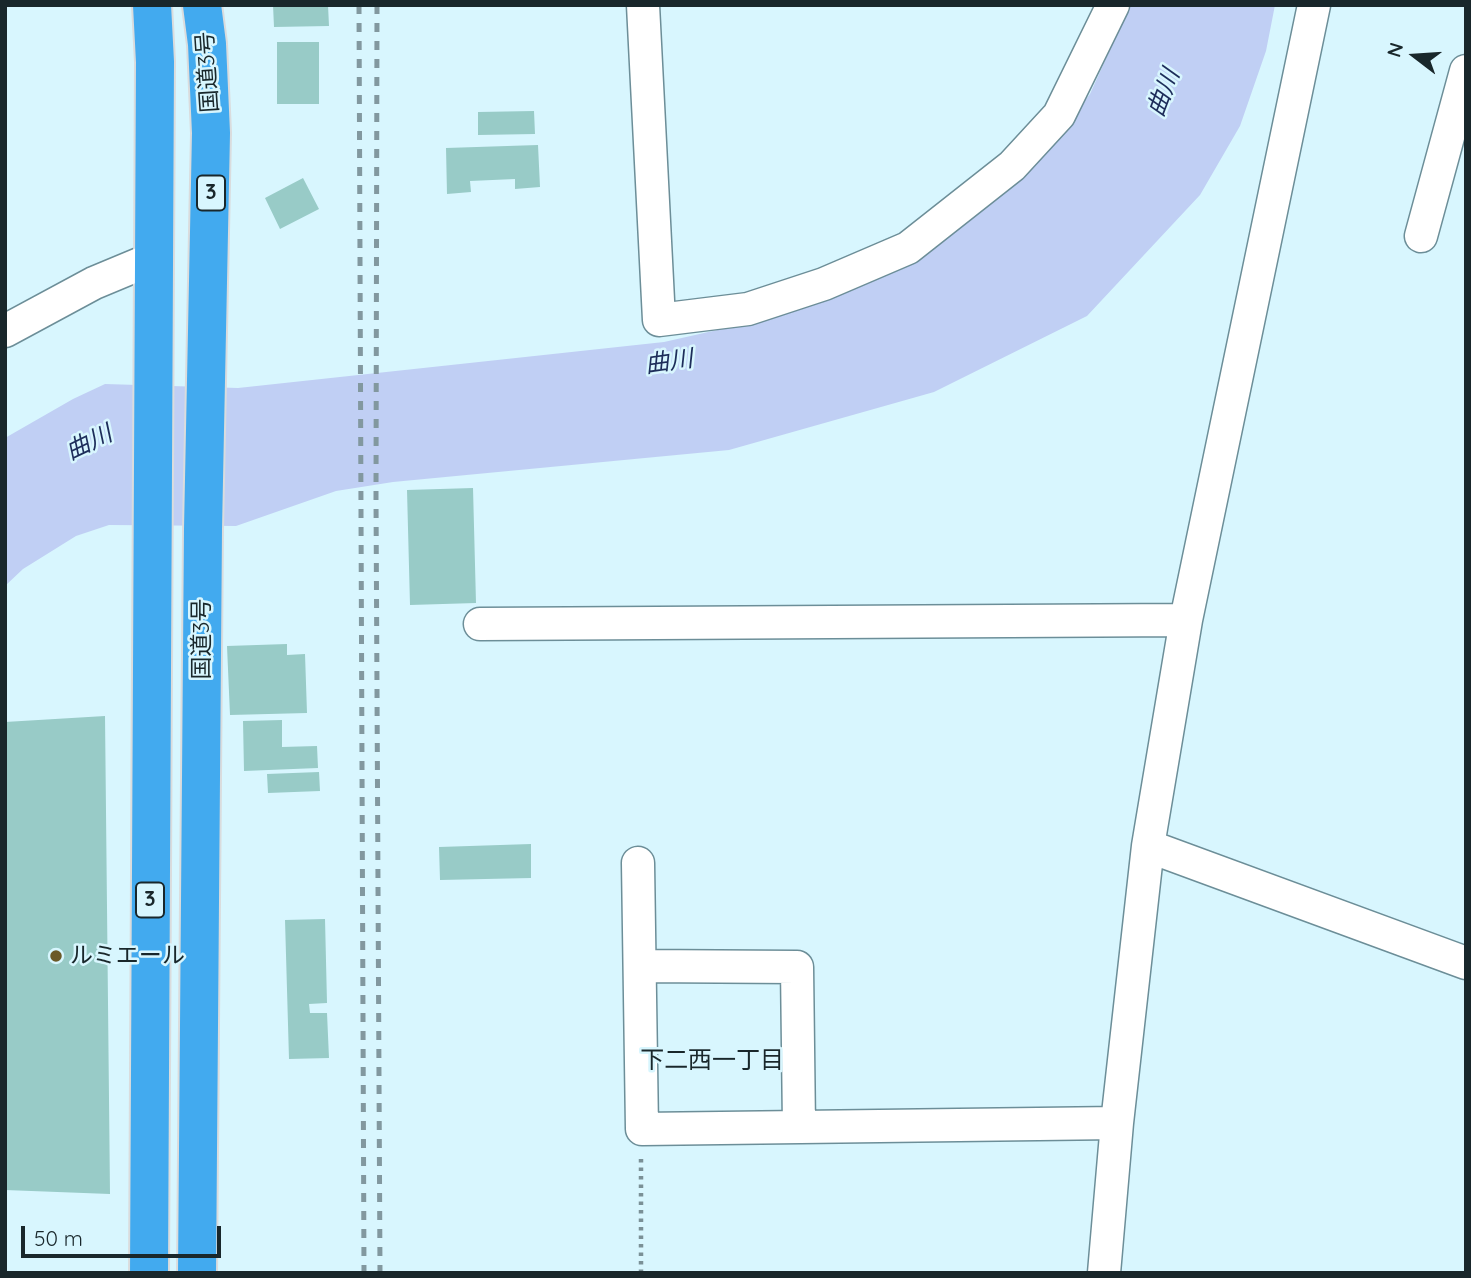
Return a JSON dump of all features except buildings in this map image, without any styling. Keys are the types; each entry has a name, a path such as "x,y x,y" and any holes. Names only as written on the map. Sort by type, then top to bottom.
{"highway":[{"name":"3","path":"149,1273 155,62 152,5"},
{"name":"国道3号","path":"198,1273 203,529 212,133 202,5"}],"street":[{"path":"643,5 659,320 748,309 824,284 908,248 1012,166 1059,115 1113,5"},
{"path":"1104,1273 1117,1124 1148,846 1186,620 1314,5"},
{"path":"1421,236 1453,171 1466,71"},
{"path":"5,331 94,283 154,258"},
{"path":"480,624 1186,620"},
{"path":"1148,846 1466,963"},
{"path":"638,863 642,1129 1117,1124"},
{"path":"640,966 797,967 799,1127"}],"path":[{"path":"640,1273 642,1129"}],"water":[{"name":"曲川","path":"1130,5 1275,5 1266,51 1240,126 1200,195 1087,316 934,392 729,450 393,482 336,491 236,526 109,525 76,536 23,569 5,586 5,438 73,399 105,384 238,388 664,342 775,317 898,267 1042,155 1090,94"}],"railway":[{"path":"359,5 364,1273"},
{"path":"377,5 376,497 380,1273"}],"place":[{"name":"ルミエール","path":"56,956"}],"district":[{"name":"下二西一丁目","path":"712,1061"}]}
